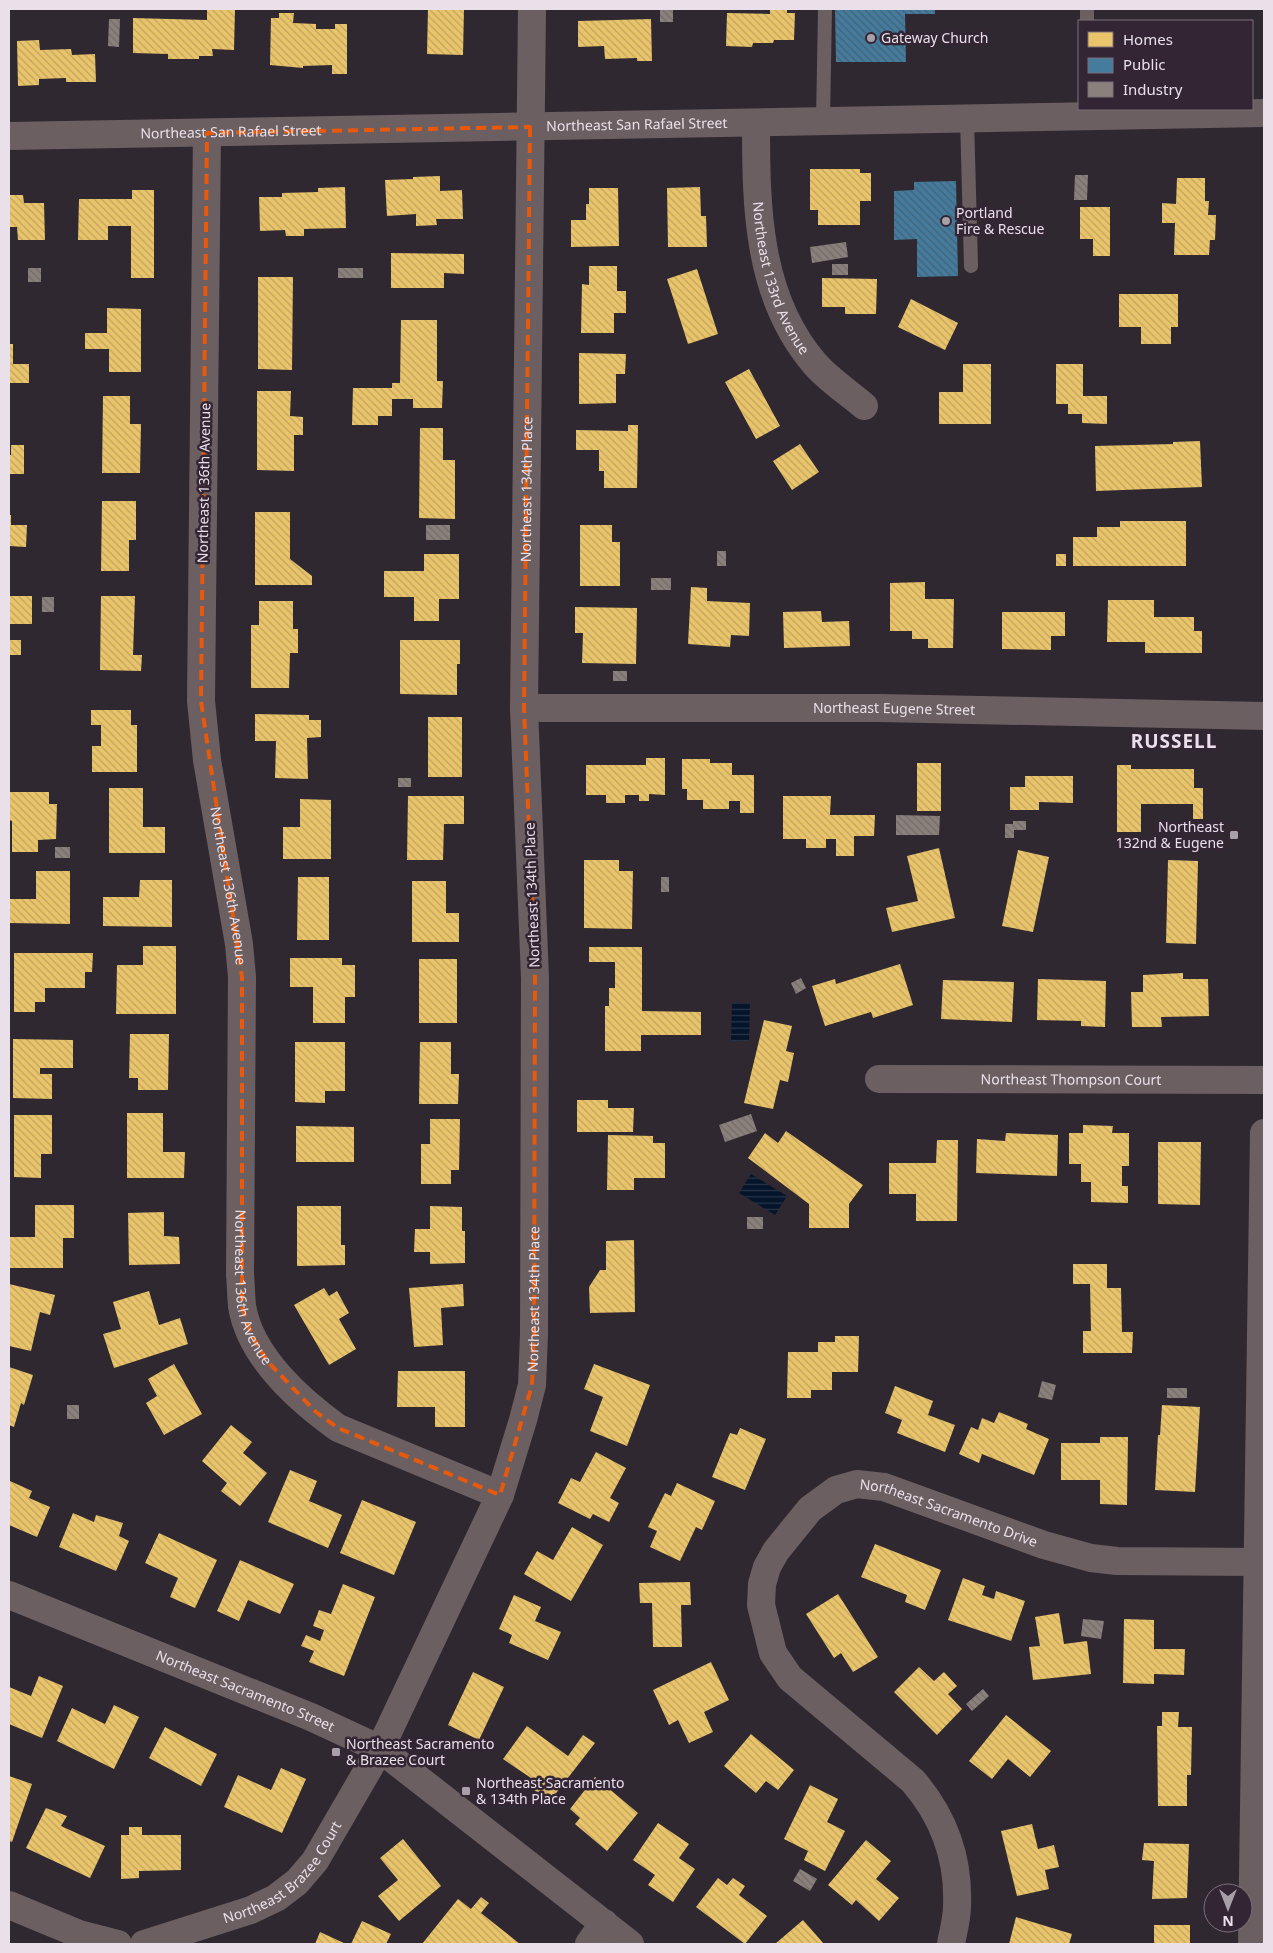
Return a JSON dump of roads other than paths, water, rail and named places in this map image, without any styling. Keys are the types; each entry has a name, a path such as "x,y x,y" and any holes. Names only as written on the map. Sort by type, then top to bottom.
{"street":[{"name":"Northeast 134th Place","path":"380,1749 500,1495 532,1385 536,978 524,708 532,9"},
{"name":"Northeast San Rafael Street","path":"9,136 967,118 1087,112 1264,113"},
{"name":"Northeast 133rd Avenue","path":"756,122 756,193 760,235 766,266 783,314 800,344 816,366 864,406"},
{"name":"Northeast 136th Avenue","path":"207,133 201,702 207,760 242,977 240,1275 242,1307 252,1336 267,1361 288,1386 316,1412 338,1428 500,1495"},
{"name":"Northeast Eugene Street","path":"524,708 870,708 1264,716"},
{"name":"Northeast Thompson Court","path":"879,1079 1264,1080"},
{"path":"1252,1944 1258,1562 1262,1435 1264,1133"},
{"name":"Northeast Sacramento Drive","path":"951,1944 957,1908 954,1859 948,1838 925,1795 913,1781 790,1678 773,1653 761,1605 762,1584 767,1567 776,1551 810,1509 836,1490 857,1484 884,1487 1044,1545 1090,1558 1117,1562 1258,1562"},
{"name":"Northeast Sacramento Street","path":"9,1595 302,1713 380,1749 596,1934 630,1944"},
{"name":"Northeast Brazee Court","path":"144,1944 251,1910 276,1898 297,1882 315,1861 380,1749"},
{"path":"9,1905 79,1934 118,1944"}],"lane":[{"path":"823,121 825,9"},
{"path":"967,118 971,266"}],"water":[{"path":"732,1003 750,1003 749,1041 731,1041"},
{"path":"751,1174 787,1196 775,1215 739,1193"}],"place":[{"name":"Gateway Church","path":"871,38"},
{"name":"Portland Fire & Rescue","path":"946,221"},
{"name":"Northeast 132nd & Eugene","path":"1234,835"},
{"name":"Northeast Sacramento & Brazee Court","path":"336,1752"},
{"name":"Northeast Sacramento & 134th Place","path":"466,1791"}],"district":[{"name":"RUSSELL","path":"1174,741"}]}
